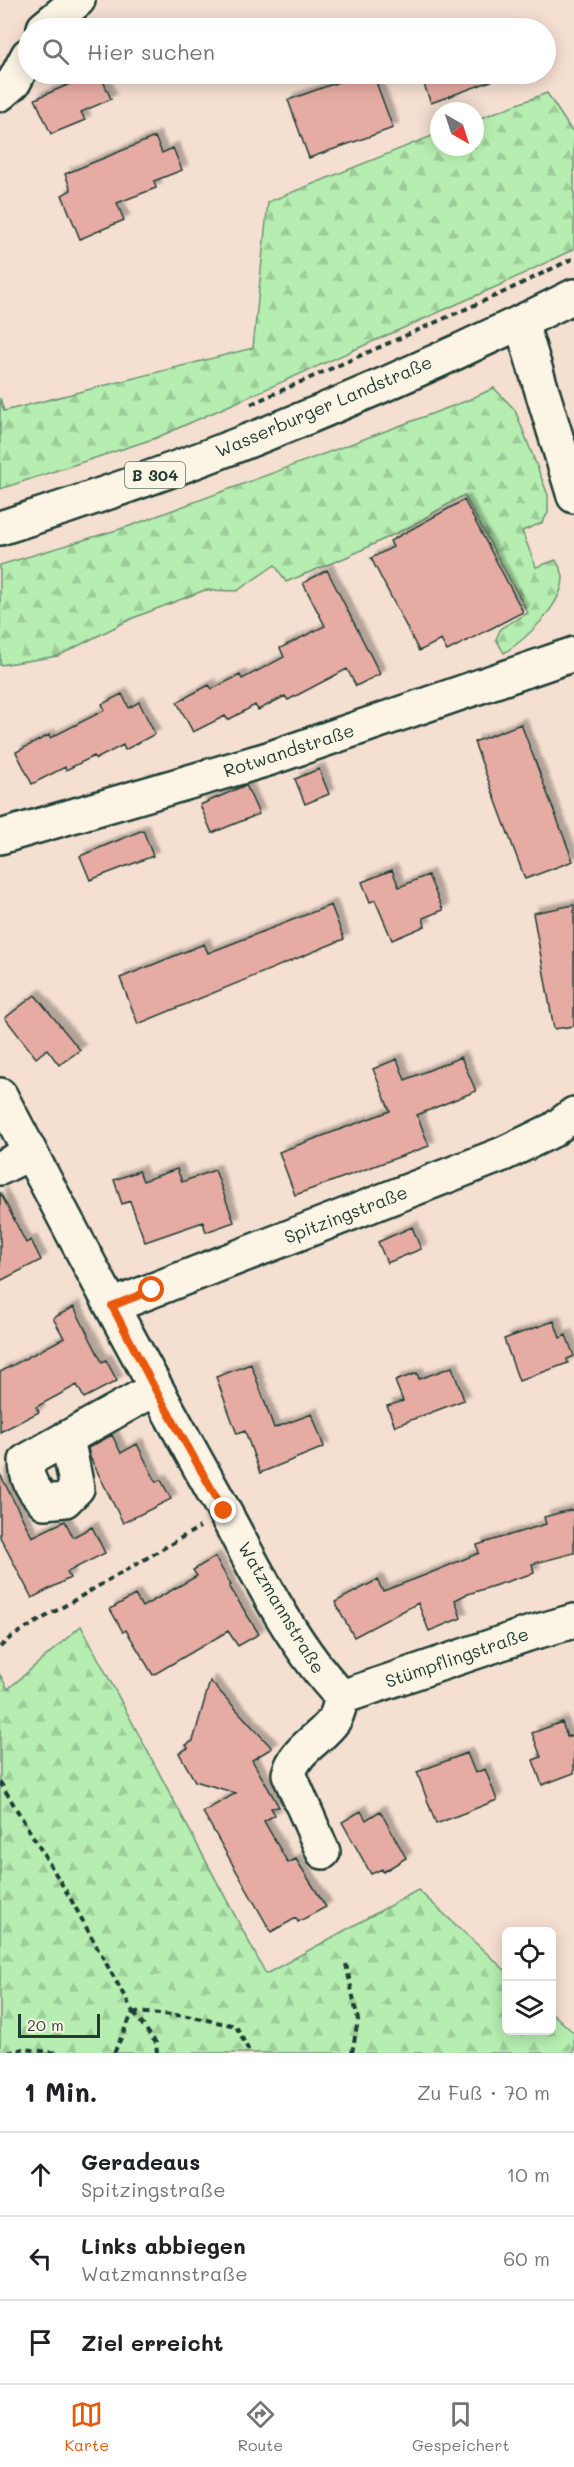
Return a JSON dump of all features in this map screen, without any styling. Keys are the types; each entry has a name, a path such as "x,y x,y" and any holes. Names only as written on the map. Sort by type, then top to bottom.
{"street":[{"path":"56,18 78,0"},
{"path":"0,94 14,82 18,74"},
{"name":"Wasserburger Landstraße","path":"0,528 82,502 308,418 574,296"},
{"path":"521,322 574,496"},
{"name":"Rotwandstraße","path":"0,837 268,759 574,654"},
{"name":"Watzmannstraße","path":"0,1095 155,1389 268,1592 322,1677 342,1697"},
{"name":"Spitzingstraße","path":"112,1306 503,1154 553,1130 574,1114"},
{"path":"0,1168 30,1153"},
{"path":"67,1437 155,1389"},
{"name":"Stümpflingstraße","path":"342,1697 528,1634 574,1621"},
{"path":"323,1852 289,1774 291,1765 300,1752 336,1719 342,1697"}],"path":[{"path":"246,406 504,292 574,258"},
{"path":"0,1647 11,1636 174,1544 224,1511"},
{"path":"0,1782 69,1896 133,2012 156,2043 157,2053"},
{"path":"346,1964 358,2020 352,2053"},
{"path":"114,2053 133,2012"},
{"path":"133,2012 187,2016 236,2026 250,2053"},
{"path":"8,2053 23,2049 59,2053"}],"green space":[{"path":"547,93 571,130 574,129 574,249 500,285 156,438 0,489 0,398 4,411 253,348 268,202 430,137 430,156 484,156 484,117"},
{"path":"494,388 515,410 548,495 548,513 542,523 522,531 536,567 556,560 563,577 557,599 550,610 532,631 504,653 496,639 501,628 528,613 464,495 411,526 349,556 286,582 275,565 237,591 205,590 133,618 58,656 0,665 0,565 130,526 466,401"},
{"path":"81,1626 266,1974 418,1890 502,1967 502,2035 556,2035 556,2017 574,2033 574,2053 0,2053 0,1675 8,1689"}],"building":[{"path":"70,84 104,84 111,99 81,112 85,120 51,134 35,99"},
{"path":"333,84 377,84 393,128 309,158 288,100"},
{"path":"424,84 483,84 431,102"},
{"path":"155,137 162,153 173,148 182,170 154,181 156,188 117,203 124,220 80,239 62,195 71,190 65,174"},
{"path":"464,500 523,612 447,651 441,640 419,651 371,558 393,547 390,541"},
{"path":"327,570 380,674 356,686 347,669 288,700 285,696 258,710 255,705 228,720 225,716 193,732 177,702 209,685 212,689 240,675 242,679 284,657 280,648 325,626 303,583"},
{"path":"122,694 129,708 139,702 155,734 125,750 123,745 96,759 94,756 66,770 65,767 32,784 16,752 49,735 50,738 105,710 102,704"},
{"path":"521,724 573,861 525,879 474,742"},
{"path":"319,769 329,794 305,804 295,779"},
{"path":"246,785 259,814 212,833 200,805"},
{"path":"143,830 153,856 90,880 80,856"},
{"path":"392,870 399,887 428,875 443,910 423,918 425,926 392,940 375,900 370,902 362,882"},
{"path":"331,905 344,939 138,1024 120,978 204,944 208,953"},
{"path":"574,905 574,1026 554,1029 533,913"},
{"path":"35,995 80,1050 59,1065 47,1049 36,1058 5,1018"},
{"path":"461,1057 476,1091 417,1115 429,1146 295,1195 279,1152 390,1111 373,1069 397,1059 405,1080"},
{"path":"177,1169 182,1182 215,1170 234,1222 206,1232 203,1222 145,1242 130,1201 122,1204 114,1180 139,1171 143,1181"},
{"path":"0,1192 26,1243 31,1240 41,1260 0,1281"},
{"path":"412,1227 421,1249 387,1263 378,1242"},
{"path":"74,1307 102,1362 106,1360 117,1381 84,1398 77,1385 36,1407 39,1412 0,1432 0,1372 64,1338 53,1318"},
{"path":"554,1321 560,1338 566,1335 574,1356 567,1359 568,1363 519,1381 504,1339"},
{"path":"251,1364 274,1428 312,1414 324,1447 260,1473 245,1431 237,1434 216,1377"},
{"path":"452,1367 464,1400 395,1426 387,1406 403,1401 395,1381 417,1373 419,1379"},
{"path":"112,1435 121,1453 137,1444 156,1482 161,1480 171,1499 123,1523 90,1457 88,1448"},
{"path":"0,1474 32,1537 65,1521 73,1537 92,1527 105,1553 67,1572 70,1578 32,1598 0,1537"},
{"path":"574,1509 574,1553 532,1564 534,1573 455,1600 461,1618 429,1631 418,1603 354,1637 335,1602 377,1580 383,1591 423,1576 479,1553 477,1545 546,1524 544,1517"},
{"path":"215,1557 231,1585 229,1586 259,1634 238,1646 228,1631 153,1675 126,1630 123,1632 110,1609 135,1595 142,1607 197,1576 193,1570"},
{"path":"210,1681 272,1748 252,1760 279,1807 271,1808 275,1815 264,1821 288,1863 296,1859 326,1907 298,1922 296,1918 271,1932 203,1812 236,1793 195,1781 179,1753 188,1748 186,1745 193,1741"},
{"path":"562,1722 567,1737 574,1734 574,1773 542,1785 533,1760 541,1757 532,1733"},
{"path":"467,1753 475,1773 485,1769 497,1800 436,1824 417,1772"},
{"path":"361,1811 366,1820 380,1811 406,1858 383,1872 382,1869 371,1874 342,1822"}],"route":[{"path":"152,1290 112,1306 155,1389 224,1511"}]}
